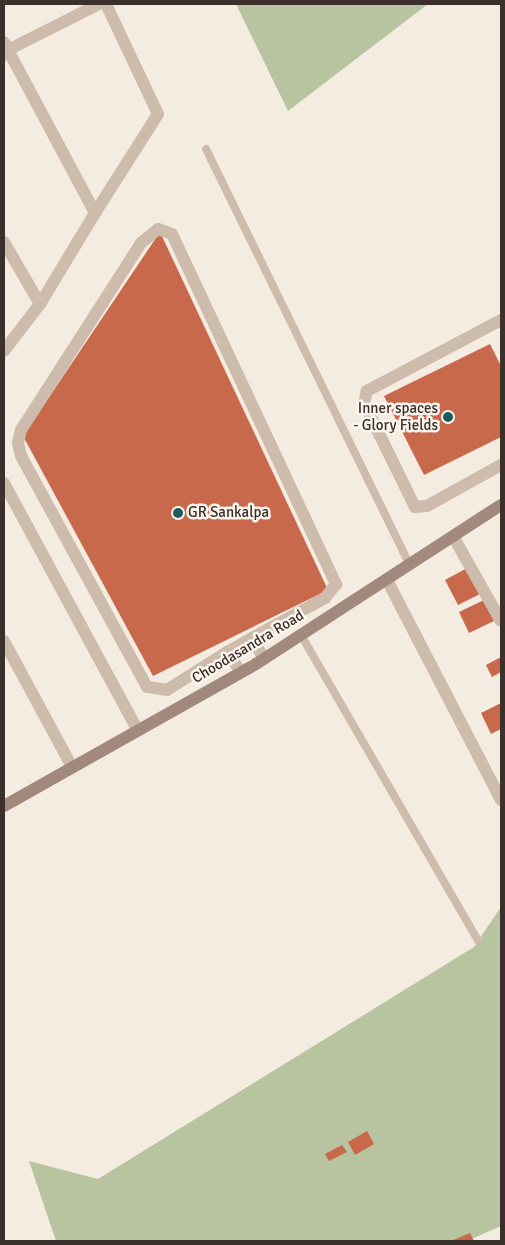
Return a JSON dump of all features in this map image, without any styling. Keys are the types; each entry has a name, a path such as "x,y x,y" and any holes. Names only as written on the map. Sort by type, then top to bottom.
{"street":[{"path":"96,213 5,49 99,4"},
{"path":"4,352 40,304 158,114 106,4"},
{"path":"158,230 172,234 336,584 330,595 227,652 167,690 147,687 21,456 18,443 21,430 140,243 158,230"},
{"path":"4,242 40,304"},
{"path":"501,320 367,391 364,403 415,507 427,506 501,464"},
{"path":"4,483 137,730"},
{"name":"Choodasandra Road","path":"4,806 264,659 454,538 501,505"},
{"path":"4,514 16,508"},
{"path":"454,538 501,621"},
{"path":"387,580 501,800"},
{"path":"252,638 264,659"},
{"path":"4,641 72,767"},
{"path":"227,652 240,672"}],"lane":[{"path":"206,149 410,566"},
{"path":"302,635 478,940"}],"green space":[{"path":"236,4 428,4 288,111"},
{"path":"501,907 501,1226 467,1241 56,1241 29,1161 98,1179 474,947"}],"building":[{"name":"GR Sankalpa","path":"160,232 328,590 153,676 23,436"},
{"name":"Inner spaces - Glory Fields","path":"490,344 501,366 501,437 424,475 384,396"},
{"path":"469,567 482,593 458,605 445,580"},
{"path":"484,600 494,621 469,633 459,612"},
{"path":"501,657 501,672 492,677 486,665"},
{"path":"501,703 501,729 491,734 481,713"},
{"path":"367,1131 374,1144 355,1155 348,1142"},
{"path":"342,1145 347,1152 329,1161 325,1154"},
{"path":"470,1233 474,1241 451,1241"}],"place":[{"name":"Inner spaces - Glory Fields","path":"448,417"},
{"name":"GR Sankalpa","path":"178,513"}]}
